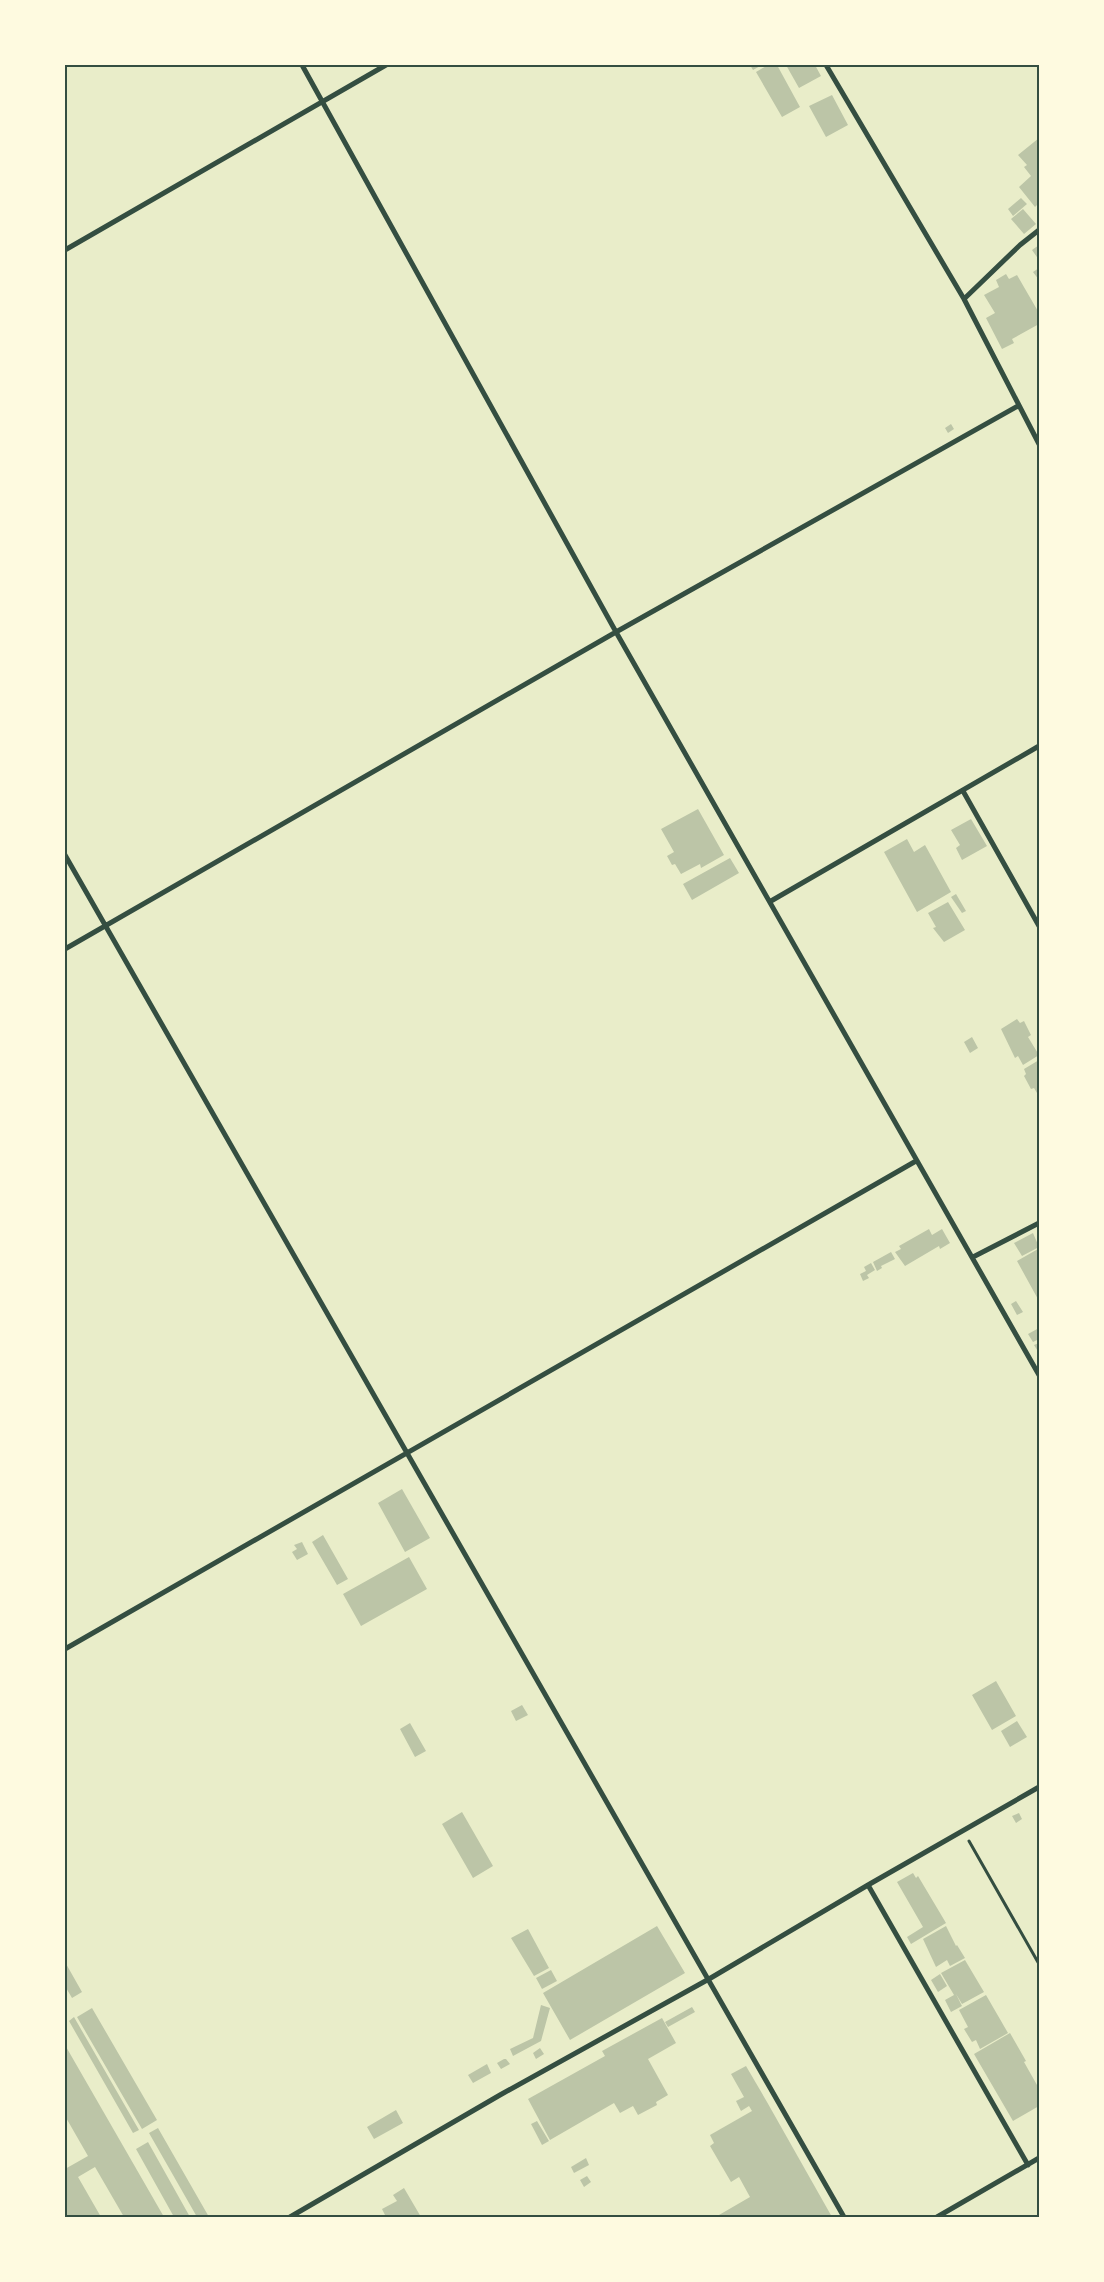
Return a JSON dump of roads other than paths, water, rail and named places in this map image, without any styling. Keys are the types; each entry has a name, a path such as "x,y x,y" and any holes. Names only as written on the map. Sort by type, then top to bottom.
{"street":[{"path":"302,65 616,632 771,901 916,1161 973,1257 1039,1375"},
{"path":"65,250 386,65"},
{"path":"826,65 964,299 1039,444"},
{"path":"964,299 1020,245 1039,230"},
{"path":"65,949 616,632 1018,406"},
{"path":"771,901 1039,746"},
{"path":"963,791 1039,926"},
{"path":"65,855 844,2217"},
{"path":"65,1649 916,1161"},
{"path":"973,1257 1039,1224"},
{"path":"290,2217 500,2095 709,1979 1039,1787"},
{"path":"868,1885 1028,2164"},
{"path":"937,2217 1039,2158"}]}
